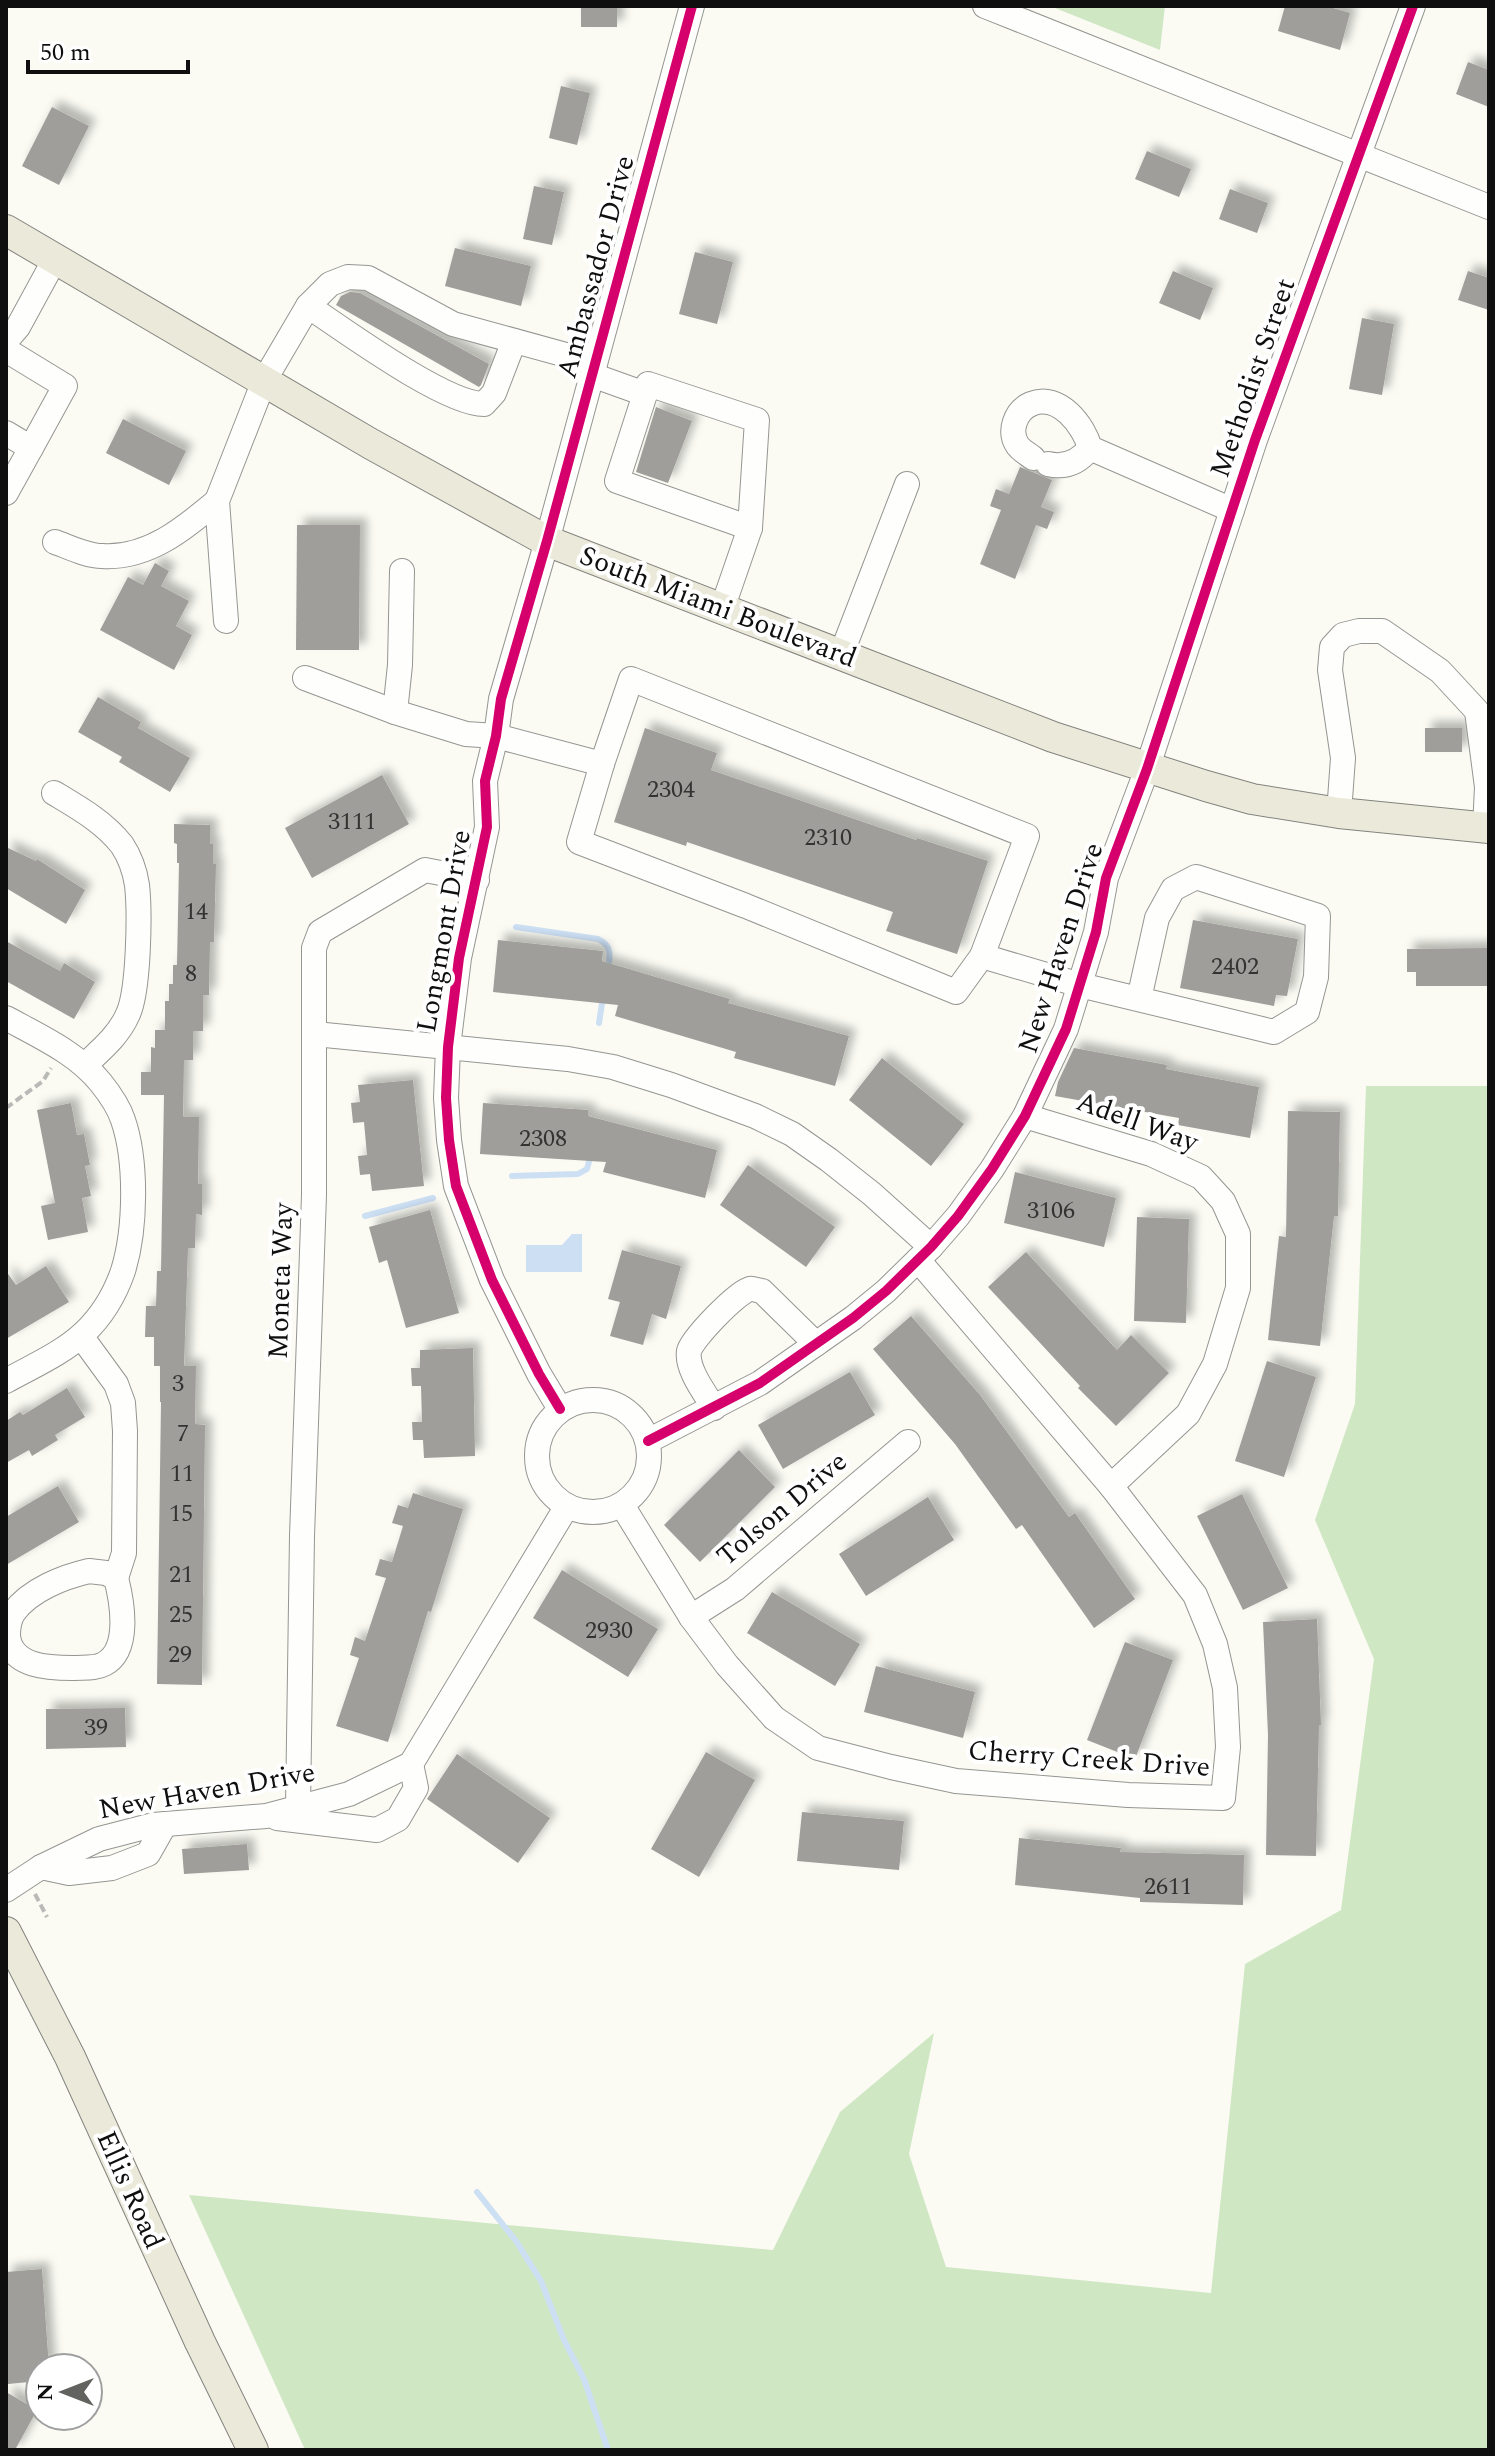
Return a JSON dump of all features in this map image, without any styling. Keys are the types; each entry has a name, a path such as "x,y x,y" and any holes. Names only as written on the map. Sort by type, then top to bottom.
{"main road":[{"name":"South Miami Boulevard","path":"6,230 371,444 547,541 1053,737 1147,769 1252,799 1339,813 1487,828"},
{"name":"Ellis Road","path":"6,1932 70,2057 200,2342 253,2450"}],"street":[{"name":"Ambassador Drive","path":"547,541 692,6"},
{"path":"985,6 1489,207"},
{"name":"Methodist Street","path":"1147,769 1260,426 1413,6"},
{"path":"6,341 18,327 55,259"},
{"path":"226,621 217,501 264,381 308,306 330,284 348,277 368,278 453,324 514,341 593,369 645,394"},
{"path":"308,306 396,364 456,398 473,404 484,404 494,393 514,341"},
{"path":"6,350 65,386 6,493"},
{"path":"722,609 750,528 757,420 648,384 617,481 750,528"},
{"path":"1090,448 1075,462 1056,466 1041,461 1020,449 1013,432 1014,422 1032,404 1044,402 1058,407 1082,426 1090,448 1232,510"},
{"path":"6,433 31,448"},
{"path":"841,655 907,484"},
{"path":"55,542 101,557 124,555 177,534 217,501"},
{"name":"Longmont Drive","path":"547,541 501,699 485,781 487,827 459,958 448,1047 446,1098 456,1186 492,1280 560,1409"},
{"path":"395,712 400,665 402,571"},
{"path":"1339,813 1343,758 1330,670 1332,647 1343,635 1382,631 1440,671 1477,711 1487,787 1487,828"},
{"path":"305,678 395,712 466,734 496,736 602,764"},
{"path":"631,679 1027,836 982,956 956,992 579,842 602,764 631,679"},
{"name":"New Haven Drive","path":"648,1441 760,1383 816,1344 886,1291 958,1216 1025,1116 1066,1029 1096,932 1106,878 1147,769"},
{"path":"54,793 99,821 111,833 128,856 137,886 136,980 130,1011 113,1038 85,1065"},
{"name":"Moneta Way","path":"298,1807 302,1536 314,1195 314,948 320,932 425,870 477,880"},
{"path":"982,956 1080,985 1274,1032 1307,1012 1316,977 1318,916 1196,877 1173,889 1157,918 1139,999"},
{"path":"6,1018 85,1065 103,1085 122,1117 130,1147 131,1218 123,1272 99,1316 81,1336 6,1381"},
{"name":"Cherry Creek Drive","path":"315,1034 568,1059 613,1067 755,1116 792,1134 872,1194 1111,1486 1195,1595 1215,1644 1225,1688 1228,1747 1223,1798 1128,1795 956,1781 818,1748 774,1718 727,1665 691,1617 622,1505"},
{"name":"Adell Way","path":"1025,1116 1151,1154 1201,1177 1223,1201 1238,1234 1238,1288 1215,1364 1188,1414 1111,1486"},
{"path":"714,1408 691,1366 689,1352 694,1340 740,1294 750,1288 762,1291 816,1344"},
{"path":"81,1336 116,1384 123,1403 124,1553 116,1578 122,1603 122,1631 116,1650 105,1664 92,1667 51,1668 31,1664 16,1655 9,1643 8,1627 13,1613 24,1601 48,1585 72,1575 89,1571 116,1578"},
{"path":"594,1399 612,1402 628,1411 641,1424 648,1441 650,1459 646,1478 636,1493 622,1505 604,1512 585,1512 567,1506 551,1495 541,1478 537,1460 539,1440 547,1423 560,1409 577,1401 594,1399"},
{"name":"Tolson Drive","path":"691,1617 735,1589 908,1442"},
{"path":"266,1816 377,1830 398,1819 416,1788 411,1764 567,1506"},
{"name":"New Haven Drive","path":"6,1890 41,1867 99,1839 153,1825 266,1816 349,1794 411,1764"}],"path":[{"path":"6,1108 43,1081 55,1061"},
{"path":"34,1891 47,1917"}],"green space":[{"path":"1050,6 1165,6 1160,50"},
{"path":"1366,1086 1489,1086 1489,2450 305,2450 189,2195 773,2250 840,2112 934,2033 909,2154 946,2267 1211,2293 1245,1964 1341,1910 1374,1659 1315,1520 1355,1404"}],"water":[{"path":"572,1234 582,1234 582,1272 526,1272 526,1245 562,1245"}],"building":[{"path":"581,6 617,6 617,27 581,27"},
{"path":"1285,6 1326,6 1350,13 1340,50 1278,31"},
{"path":"1468,62 1489,70 1489,107 1456,94"},
{"path":"561,86 590,93 577,145 549,138"},
{"path":"52,107 89,126 59,185 22,166"},
{"path":"1147,151 1191,169 1179,197 1135,179"},
{"path":"534,186 564,192 552,245 523,239"},
{"path":"1230,189 1268,203 1257,233 1219,219"},
{"path":"455,248 531,266 521,306 445,286"},
{"path":"695,252 733,262 717,324 679,314"},
{"path":"1173,271 1213,288 1200,320 1159,303"},
{"path":"1468,271 1489,278 1489,310 1458,300"},
{"path":"350,292 360,293 489,364 481,385 479,387 336,305 341,296"},
{"path":"1362,318 1394,324 1382,395 1349,389"},
{"path":"656,407 692,421 668,483 636,472"},
{"path":"123,419 186,451 169,485 106,453"},
{"path":"1020,467 1052,480 1041,507 1054,512 1047,529 1036,525 1015,579 980,564 1001,510 990,506 996,489 1009,494"},
{"path":"297,525 360,525 359,650 296,650"},
{"path":"155,563 169,571 161,586 189,601 176,626 192,635 174,670 100,630 128,577 143,585"},
{"path":"98,697 141,722 138,728 190,758 170,792 119,762 122,757 78,732"},
{"path":"645,728 717,753 711,770 916,840 988,861 957,954 886,931 893,912 687,842 686,846 614,822"},
{"path":"1425,728 1462,728 1462,752 1425,752"},
{"path":"382,775 409,824 312,878 285,828"},
{"path":"174,824 210,825 213,864 216,864 209,995 203,995 203,1031 193,1031 193,1060 184,1060 183,1117 199,1117 198,1184 202,1184 202,1215 196,1214 195,1248 188,1248 184,1366 196,1366 195,1424 205,1425 202,1685 157,1684 160,1366 154,1366 154,1337 145,1337 146,1306 156,1306 157,1271 161,1271 164,1095 141,1095 141,1072 151,1072 155,1030 165,1030 165,1001 169,1001 169,984 173,984 173,965 177,965 179,863 177,844 174,843"},
{"path":"6,847 37,859 85,890 66,924 6,888"},
{"path":"1193,920 1298,939 1287,996 1276,995 1274,1006 1180,988"},
{"path":"498,940 603,951 602,961 730,999 728,1003 849,1036 835,1086 734,1058 736,1052 615,1016 618,1005 493,992"},
{"path":"6,941 60,971 64,963 95,982 74,1019 6,981"},
{"path":"1487,948 1487,986 1416,986 1416,972 1407,972 1407,949"},
{"path":"1074,1048 1167,1065 1166,1069 1259,1087 1250,1138 1178,1125 1179,1118 1055,1096"},
{"path":"882,1058 964,1124 931,1166 849,1100"},
{"path":"413,1080 424,1186 372,1191 370,1174 360,1175 358,1156 367,1155 364,1122 353,1123 351,1103 360,1102 358,1085"},
{"path":"71,1103 77,1135 84,1134 90,1165 85,1166 91,1196 82,1198 88,1232 48,1240 41,1206 55,1203 37,1110"},
{"path":"483,1103 588,1110 588,1116 717,1150 705,1198 603,1172 606,1162 480,1154"},
{"path":"1288,1111 1340,1112 1338,1216 1334,1216 1320,1346 1268,1340 1279,1236 1286,1237"},
{"path":"748,1165 835,1227 806,1267 720,1205"},
{"path":"1015,1172 1116,1198 1104,1247 1004,1223"},
{"path":"430,1210 459,1313 406,1328 387,1260 379,1263 369,1227"},
{"path":"1137,1217 1189,1219 1186,1323 1134,1321"},
{"path":"622,1250 681,1266 666,1319 652,1314 643,1345 610,1336 620,1302 608,1299"},
{"path":"1026,1252 1117,1350 1131,1335 1169,1373 1116,1426 988,1287"},
{"path":"46,1266 69,1302 6,1339 6,1271 16,1285"},
{"path":"911,1316 980,1395 1069,1517 1075,1513 1135,1599 1094,1628 1022,1525 1016,1529 955,1444 873,1349"},
{"path":"473,1348 475,1456 424,1458 423,1440 413,1440 412,1422 422,1422 421,1386 412,1386 411,1368 420,1368 420,1350"},
{"path":"1267,1361 1316,1377 1284,1477 1235,1461"},
{"path":"850,1372 875,1415 783,1469 758,1425"},
{"path":"67,1388 85,1417 55,1435 58,1440 32,1456 29,1450 6,1463 6,1421 20,1412 23,1415"},
{"path":"739,1450 775,1487 700,1562 664,1525"},
{"path":"58,1486 79,1522 6,1565 6,1517"},
{"path":"413,1493 463,1509 388,1742 336,1726 359,1658 350,1655 355,1637 365,1641 386,1578 375,1575 380,1559 392,1562 403,1526 392,1523 398,1505 408,1508"},
{"path":"1242,1494 1288,1588 1243,1610 1197,1516"},
{"path":"928,1497 954,1540 866,1596 839,1554"},
{"path":"562,1570 658,1629 628,1677 533,1618"},
{"path":"772,1592 860,1644 835,1686 747,1633"},
{"path":"1317,1619 1321,1725 1316,1856 1266,1855 1268,1735 1263,1622"},
{"path":"1125,1642 1173,1660 1135,1759 1087,1740"},
{"path":"876,1666 975,1692 963,1738 864,1712"},
{"path":"125,1708 126,1747 46,1749 46,1709"},
{"path":"706,1752 755,1780 699,1877 651,1849"},
{"path":"457,1754 550,1818 518,1863 427,1799"},
{"path":"802,1812 904,1821 899,1870 797,1861"},
{"path":"1019,1838 1121,1848 1120,1852 1244,1855 1243,1905 1140,1902 1140,1898 1015,1885"},
{"path":"247,1844 249,1870 184,1874 182,1849"},
{"path":"42,2269 48,2352 24,2352 24,2382 8,2384 6,2272"},
{"path":"6,2392 24,2402 25,2432 15,2450 6,2450"}],"waterway":[{"path":"516,927 598,939 608,948 608,970"},
{"path":"599,1023 603,997"},
{"path":"512,1176 578,1174 587,1169 591,1154"},
{"path":"365,1216 433,1198"},
{"path":"477,2192 516,2241 541,2281 564,2340 584,2379 608,2450"}],"cycle path":[{"path":"560,1409 492,1280 456,1186 446,1098 448,1047 459,958 487,827 485,781 501,699 692,6"},
{"path":"648,1441 760,1383 886,1291 958,1216 1025,1116 1066,1029 1096,932 1106,878 1147,769 1255,440 1413,6"}]}
